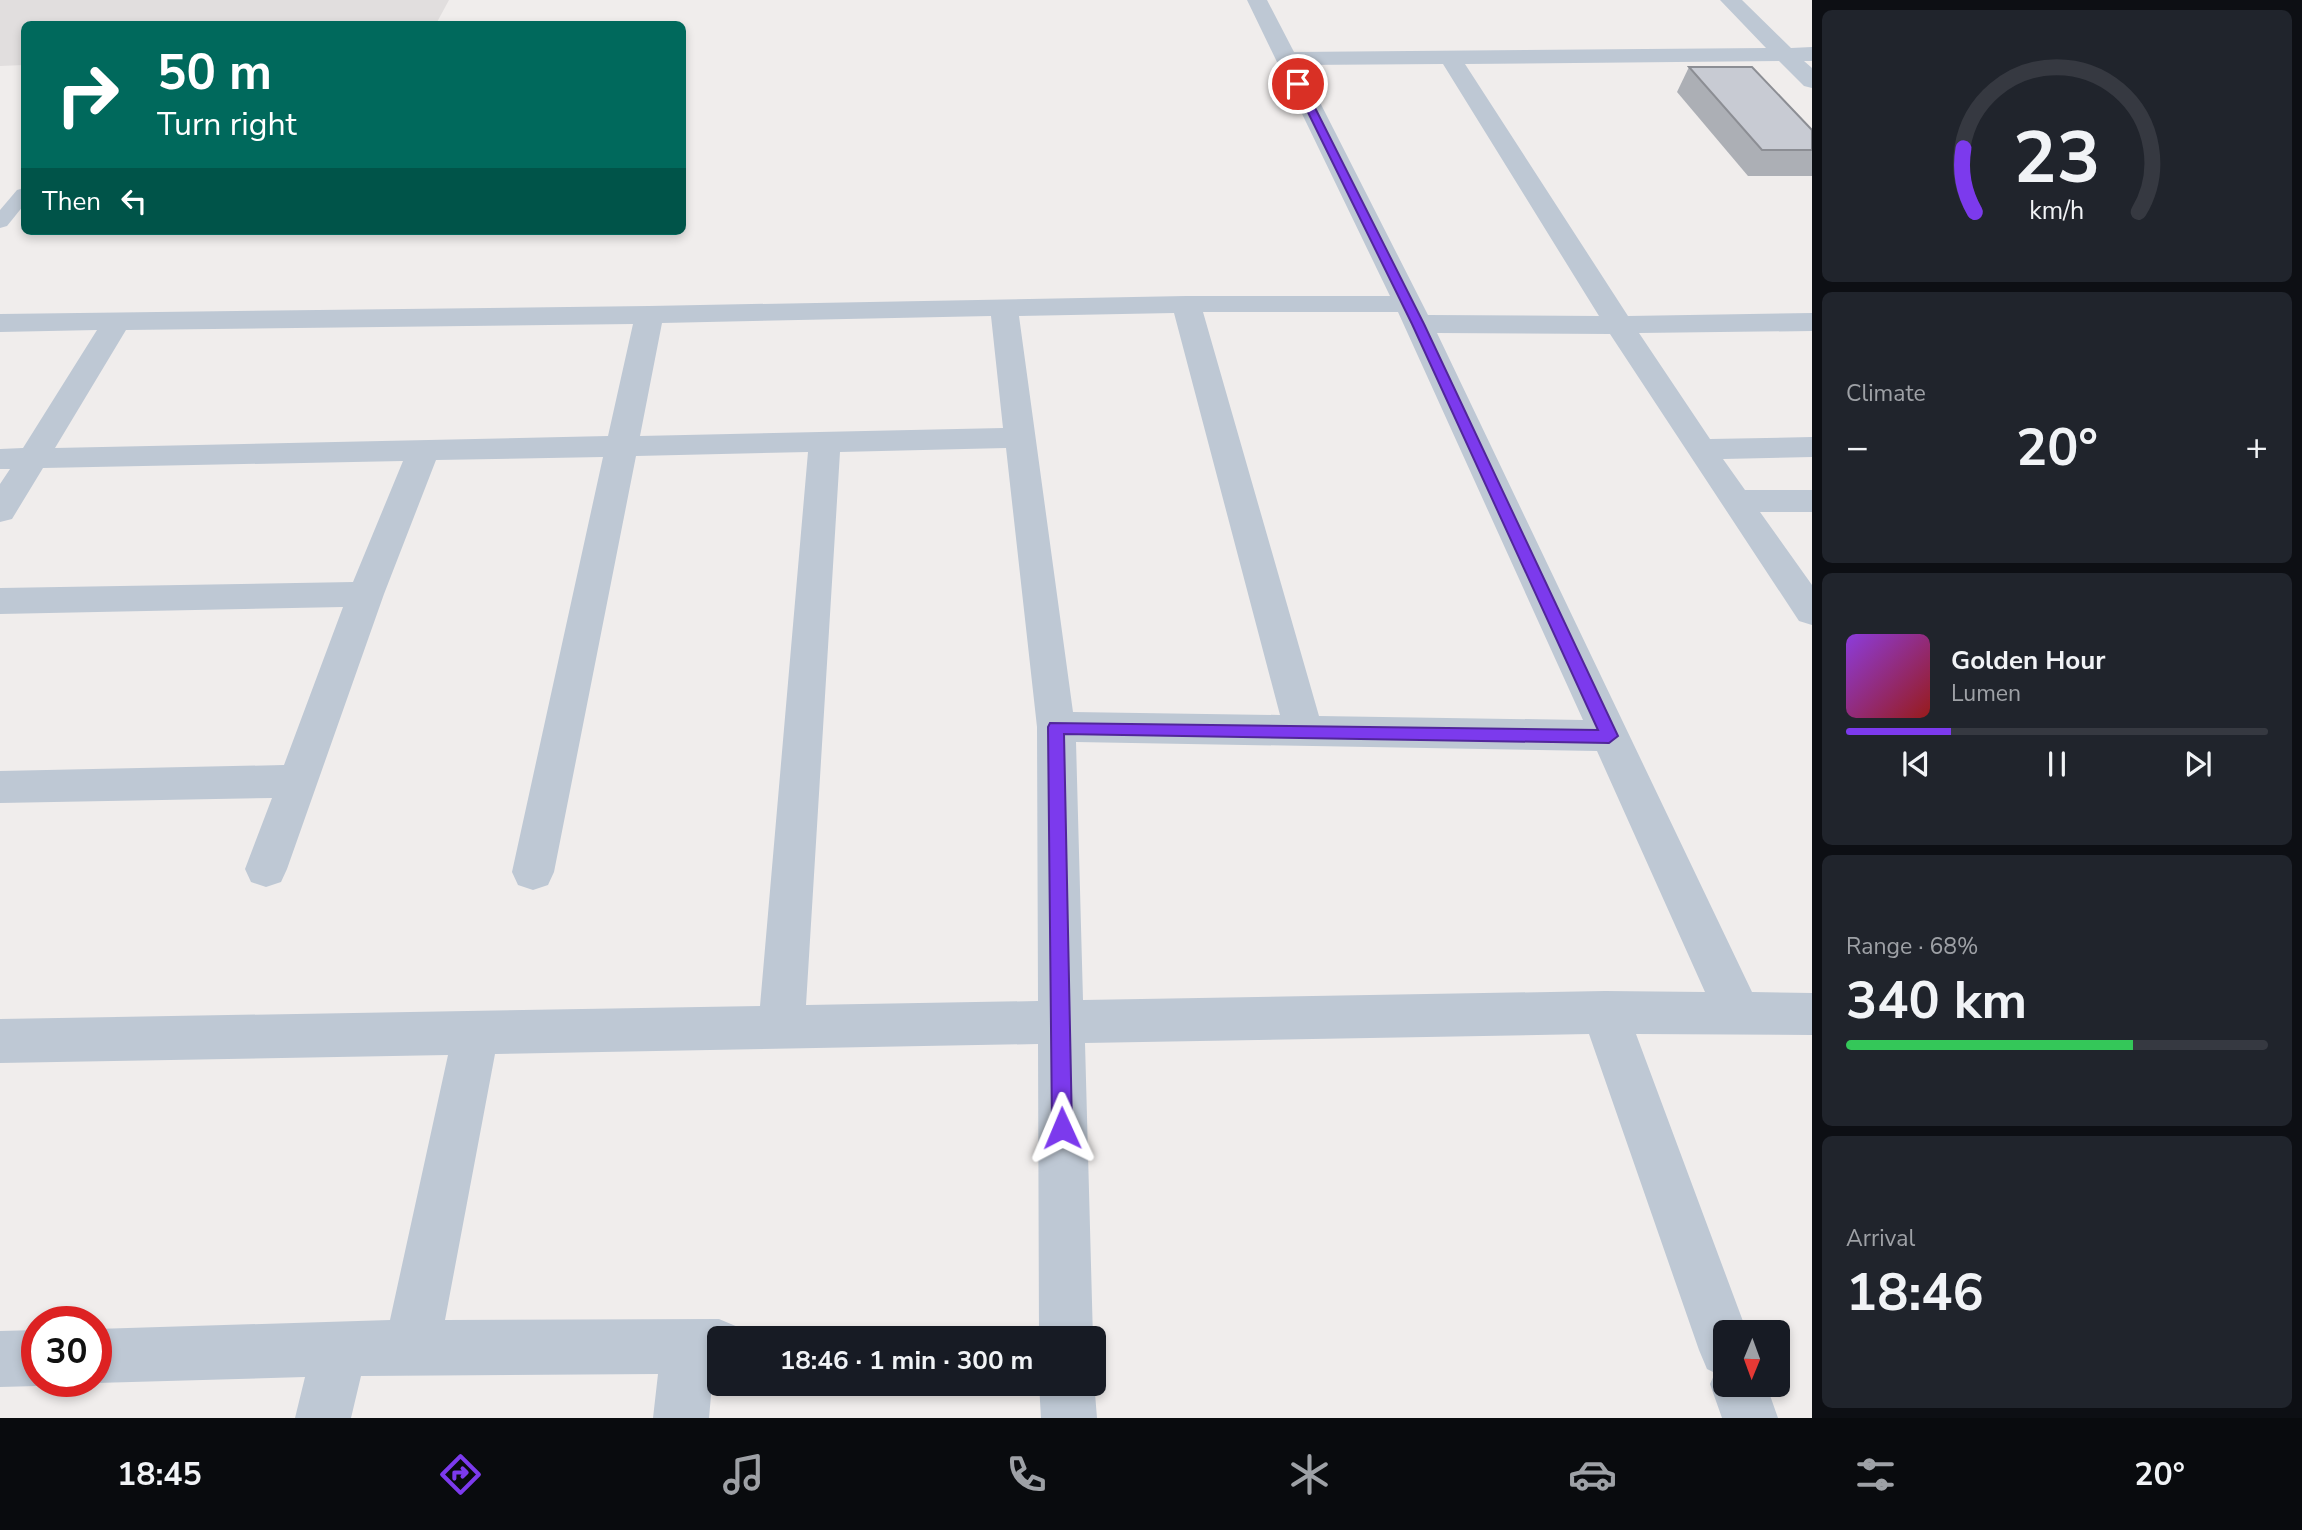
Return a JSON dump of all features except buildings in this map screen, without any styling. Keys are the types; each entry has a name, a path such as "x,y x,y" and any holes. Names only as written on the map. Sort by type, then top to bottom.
{"street":[{"path":"1257,0 1407,303 1738,1013"},
{"path":"1730,0 1812,81"},
{"path":"1286,59 1812,54"},
{"path":"1449,56 1565,243 1735,501 1812,612"},
{"path":"0,303 1407,303 1620,325 1812,321"},
{"path":"0,323 649,315 1186,304 1407,303"},
{"path":"1186,304 1304,732"},
{"path":"1004,307 1056,727 1066,1326"},
{"path":"533,872 649,315"},
{"path":"0,511 117,321"},
{"path":"0,459 1019,438"},
{"path":"781,1026 825,442"},
{"path":"1701,449 1812,447"},
{"path":"266,869 366,594 423,452"},
{"path":"1735,501 1812,501"},
{"path":"0,601 366,594"},
{"path":"1056,727 1609,736"},
{"path":"0,787 297,781"},
{"path":"0,1041 781,1026 1061,1005 1812,1014"},
{"path":"1605,1012 1715,1320"},
{"path":"412,1347 476,1032"},
{"path":"112,1355 341,1348 704,1346 681,1418"},
{"path":"323,1418 341,1348"},
{"path":"1068,1396 1069,1418"},
{"path":"1743,1397 1750,1418"}],"lane":[{"path":"0,222 21,198"}],"shaded area":[{"path":"0,0 449,0 438,21 21,21 21,65 0,66"}],"route":[{"path":"1062,1128 1062,987 1057,904 1056,727 1609,736 1418,324 1298,84"}]}
